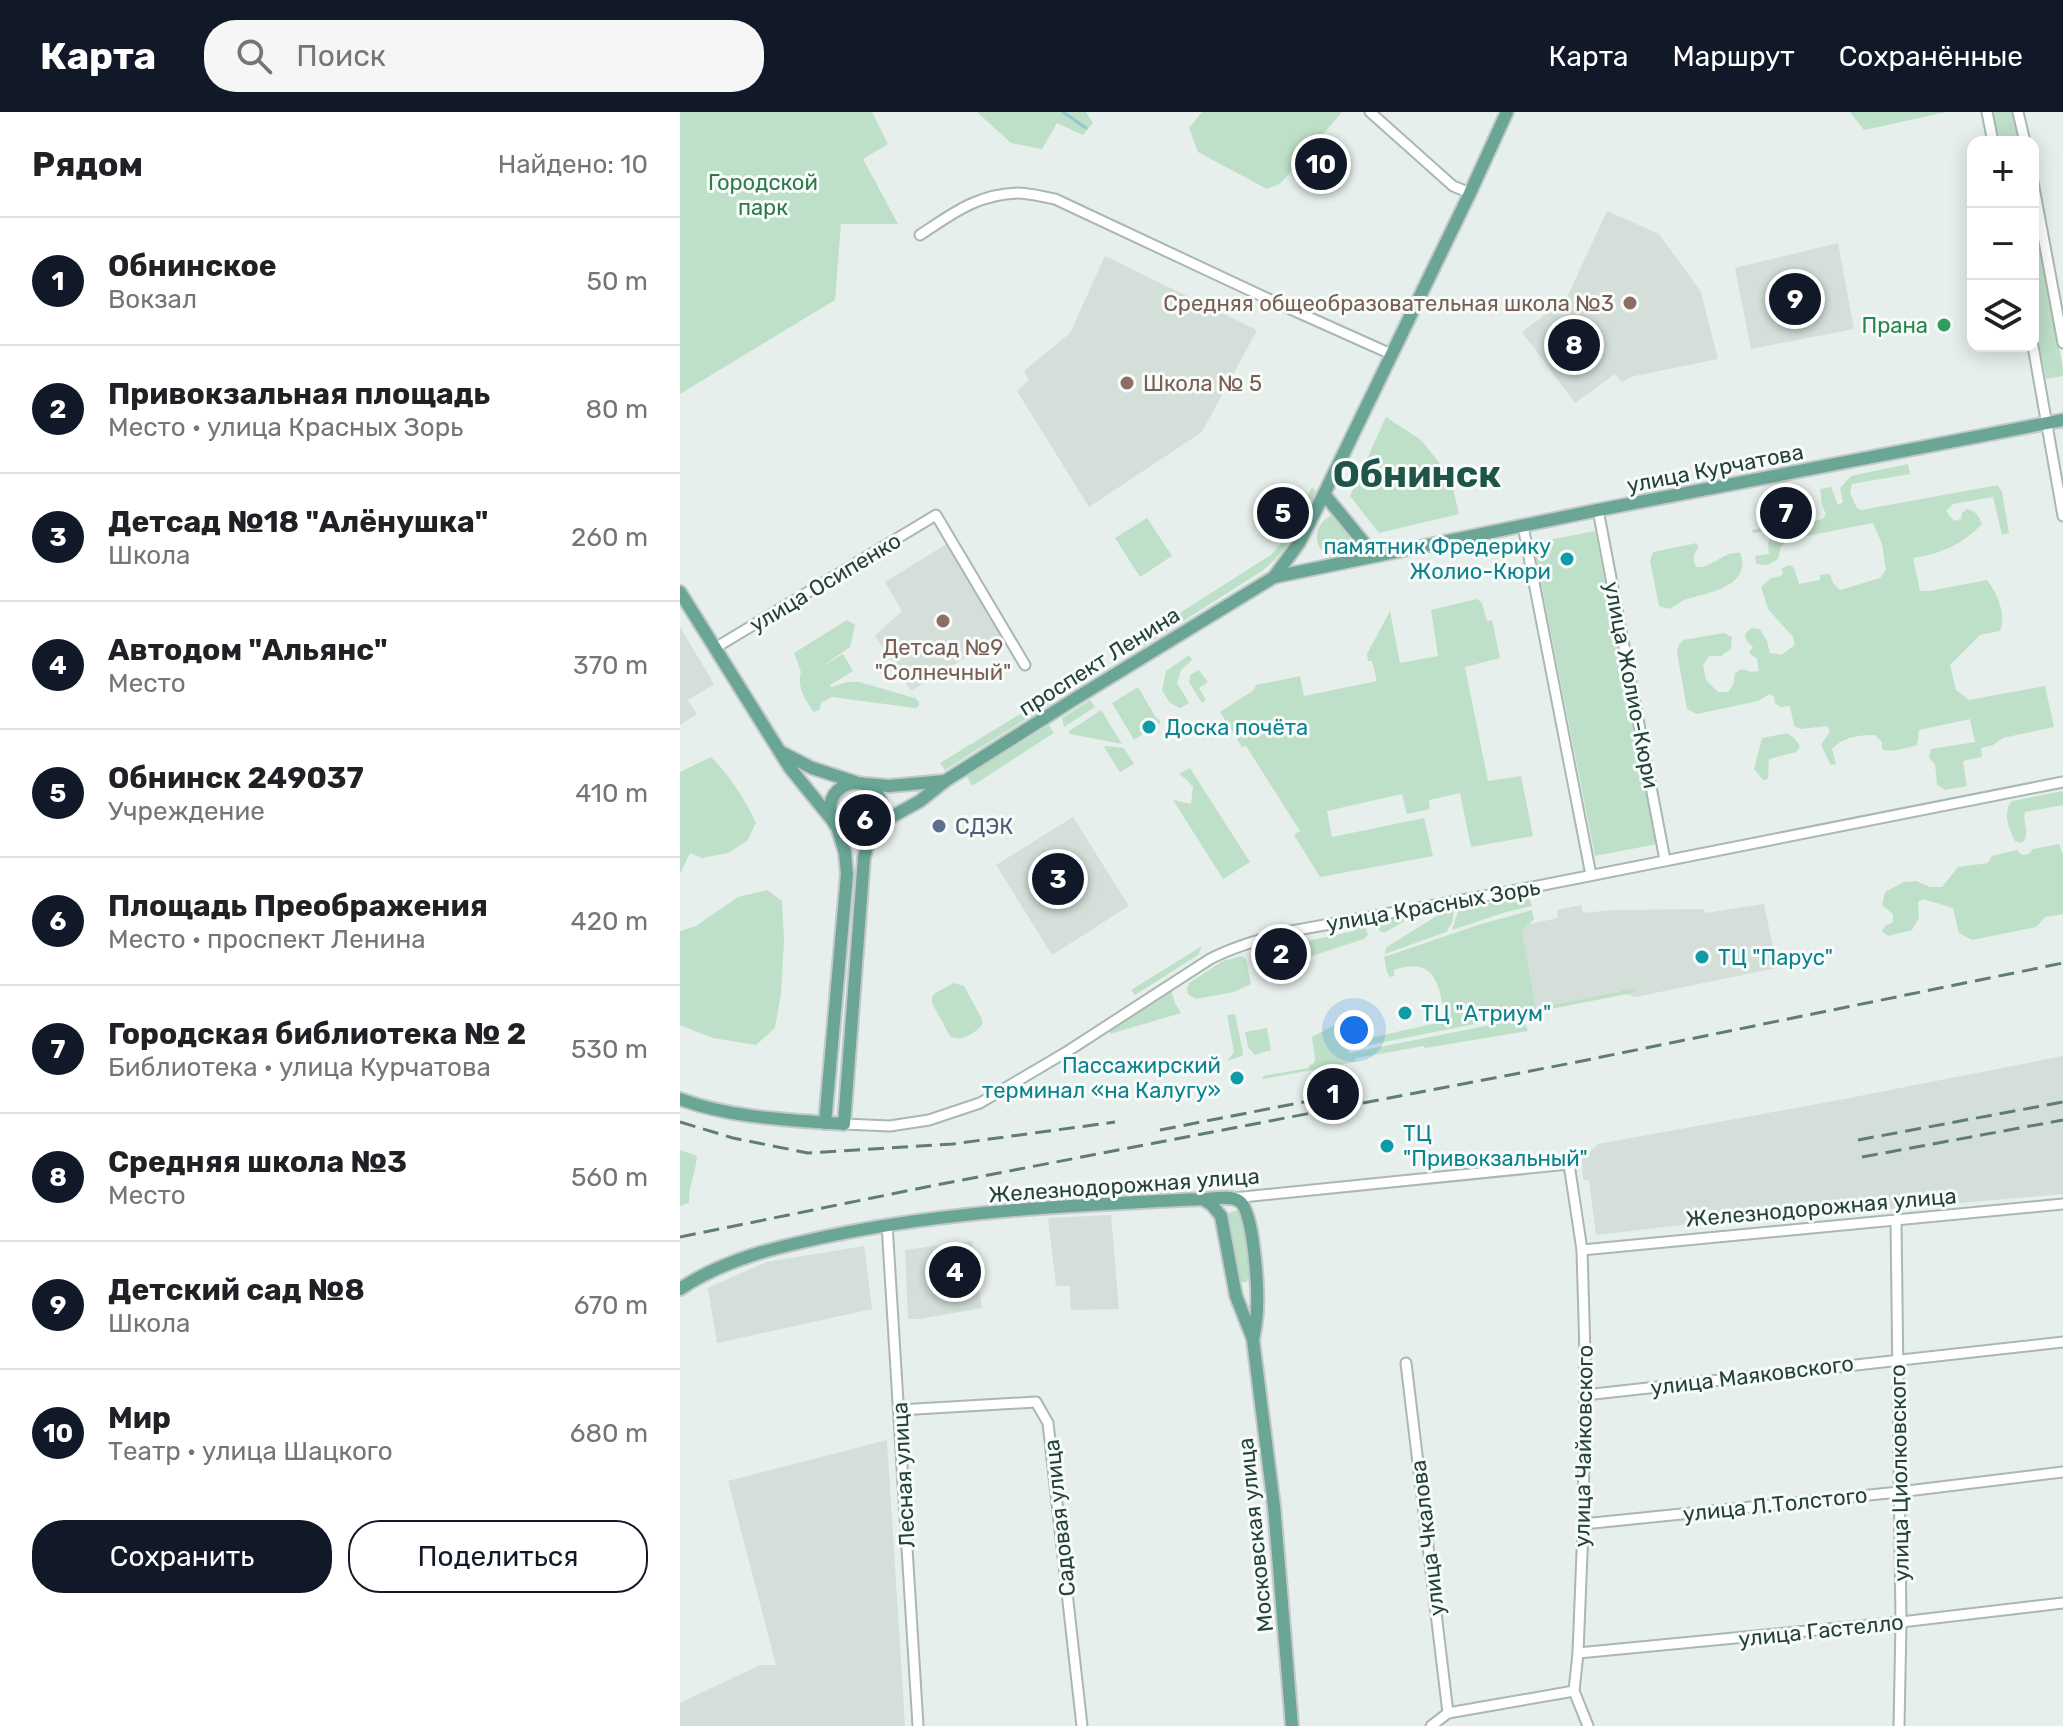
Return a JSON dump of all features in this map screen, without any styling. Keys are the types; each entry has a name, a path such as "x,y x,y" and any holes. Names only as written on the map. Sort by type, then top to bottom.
{"main road":[{"path":"1274,577 1299,543 1324,494 1507,112"},
{"name":"улица Курчатова","path":"1274,577 1598,510 2063,420"},
{"path":"1324,494 1374,555"},
{"name":"проспект Ленина","path":"873,828 1274,577"},
{"path":"680,592 790,768 835,824 853,835 873,828"},
{"name":"проспект Ленина","path":"780,752 812,768 862,784 889,786 945,781"},
{"path":"680,1099 705,1109 825,1123 844,1124 864,858 873,828 881,815 881,803 875,792 862,784 852,783 841,787 833,797 830,809 845,853 847,874 825,1123"},
{"path":"1221,1216 1225,1203 1233,1198 1243,1203 1247,1212"},
{"name":"Железнодорожная улица","path":"683,1285 757,1253 887,1224 1011,1210 1233,1198"},
{"path":"1203,1199 1221,1216"},
{"name":"Московская улица","path":"1247,1212 1256,1277 1257,1312 1253,1340 1274,1506 1292,1726"},
{"name":"Московская улица","path":"1221,1216 1240,1309 1253,1340"},
{"path":"1234,1284 1247,1287 1254,1284 1256,1277"}],"street":[{"path":"1370,112 1453,186 1470,193"},
{"path":"1987,112 1992,136"},
{"path":"2018,112 2024,136"},
{"path":"920,235 967,204 990,196 1020,193 1055,199 1391,354"},
{"path":"2038,208 2063,343"},
{"path":"2034,352 2063,516"},
{"name":"улица Жолио-Кюри","path":"1598,510 1665,860"},
{"name":"улица Осипенко","path":"715,648 936,515 1025,665"},
{"path":"1523,526 1591,875"},
{"name":"улица Красных Зорь","path":"844,1124 890,1126 929,1120 980,1103 1068,1051 1210,959 1236,947 1286,932 2063,782"},
{"name":"Железнодорожная улица","path":"1233,1198 1569,1164"},
{"name":"улица Чайковского","path":"1569,1164 1582,1250 1585,1395 1583,1524 1574,1691 1588,1726"},
{"path":"1247,1212 1258,1197"},
{"name":"Железнодорожная улица","path":"1582,1250 2063,1204"},
{"name":"улица Циолковского","path":"1896,1220 1901,1622 1899,1726"},
{"name":"Лесная улица","path":"887,1224 918,1726"},
{"name":"улица Маяковского","path":"1585,1395 2063,1342"},
{"name":"улица Чкалова","path":"1406,1363 1448,1713"},
{"name":"Садовая улица","path":"899,1410 1036,1402 1048,1423 1082,1726"},
{"name":"улица Л.Толстого","path":"1583,1524 2063,1472"},
{"name":"улица Гастелло","path":"1578,1653 2063,1603"},
{"path":"1431,1726 1448,1713 1574,1691"}],"shaded area":[{"name":"Средняя общеобразовательная школа №3","path":"1607,211 1659,234 1701,292 1718,359 1630,377 1622,383 1615,374 1575,403 1522,332 1568,295"},
{"path":"1838,243 1854,329 1751,349 1735,268"},
{"name":"Школа № 5","path":"1105,256 1257,330 1202,432 1089,507 1017,391 1029,380 1024,371 1070,333"},
{"name":"Детсад №9 \"Солнечный\"","path":"948,543 1001,631 1001,636 911,691 875,636 902,611 885,582"},
{"path":"680,627 714,684 688,700 697,714 680,725"},
{"path":"1073,817 1129,906 1052,955 996,865"},
{"path":"1764,904 1777,968 1635,997 1619,991 1536,1008 1522,931 1530,924 1558,918 1557,910 1581,905 1583,913 1703,909 1705,913"},
{"path":"2063,1056 2063,1194 1869,1211 1866,1203 1596,1235 1589,1180 1583,1180 1582,1159 1598,1144"},
{"path":"1111,1215 1119,1309 1071,1310 1070,1286 1056,1286 1048,1218"},
{"path":"972,1241 982,1308 908,1319 905,1250"},
{"path":"864,1246 872,1309 717,1343 708,1288 766,1262"},
{"path":"887,1440 905,1726 680,1726 680,1703 760,1665 776,1665 728,1481"}],"green space":[{"name":"Городской парк","path":"680,112 872,112 888,144 863,159 898,224 841,224 835,300 680,394"},
{"path":"977,112 1086,112 1093,123 1083,135 1057,123 1042,149 1011,143"},
{"path":"1202,112 1342,112 1280,184 1267,189 1198,152 1189,128"},
{"path":"1850,112 1947,112 1864,130"},
{"path":"1992,112 2014,112 2018,136 1998,136"},
{"path":"2039,244 2063,368 2063,376 2046,379 2039,343"},
{"path":"1386,417 1421,440 1450,476 1459,514 1379,533 1350,496"},
{"path":"1908,464 1910,474 1852,484 1850,493 1857,508 1861,510 1998,485 2002,492 2009,533 2002,535 1993,497 1953,504 1946,511 1954,521 1961,519 1967,509 1976,514 1982,524 1951,547 1913,558 1920,591 1987,580 2000,604 2002,625 2000,631 1980,635 1950,665 1956,690 1969,700 2045,686 2054,727 2003,738 1981,748 1982,757 1963,761 1967,786 1945,790 1937,785 1935,764 1929,758 1931,749 1975,742 1970,719 1919,730 1917,745 1900,750 1882,749 1882,742 1875,735 1852,738 1832,749 1836,764 1831,765 1821,745 1830,731 1827,726 1801,729 1794,726 1790,706 1780,707 1770,694 1758,701 1697,714 1687,709 1677,652 1683,640 1724,633 1732,637 1731,649 1721,656 1709,656 1703,665 1706,680 1718,692 1728,692 1735,673 1742,669 1759,671 1757,659 1749,653 1753,647 1746,640 1745,634 1751,628 1760,629 1770,653 1781,655 1795,645 1793,637 1768,609 1761,587 1771,578 1783,574 1782,568 1790,565 1794,568 1799,584 1820,580 1820,575 1830,574 1840,590 1880,578 1886,570 1882,544 1873,523 1791,539 1781,546 1778,559 1767,565 1756,564 1755,556 1769,554 1768,542 1772,536 1765,531 1753,533 1752,530 1795,521 1793,509 1799,508 1803,515 1815,521 1823,519 1826,514 1820,489 1831,487 1838,505 1843,502 1840,488 1851,476"},
{"path":"1312,487 1316,491 1300,525 1272,562 1144,646 1144,636 1272,554 1287,536"},
{"path":"1332,515 1358,550 1329,556 1319,547 1318,529"},
{"path":"1147,518 1172,556 1140,577 1115,538"},
{"path":"1595,531 1657,844 1595,856 1533,543"},
{"path":"1697,543 1696,567 1740,553 1740,573 1716,591 1685,600 1670,609 1659,606 1650,561 1653,552"},
{"path":"1477,599 1482,603 1487,621 1492,620 1500,658 1465,667 1488,781 1521,776 1533,836 1471,847 1460,793 1429,800 1430,809 1407,814 1402,794 1327,811 1332,837 1424,818 1433,856 1320,877 1294,835 1300,831 1246,746 1242,747 1220,712 1254,690 1256,685 1300,676 1304,696 1377,681 1367,654 1390,611 1400,663 1438,656 1431,610"},
{"path":"847,620 855,625 850,647 821,667 843,654 853,671 831,687 859,682 915,698 919,706 915,708 832,697 822,702 819,710 814,712 803,693 801,672 794,653"},
{"path":"1189,655 1192,660 1181,670 1177,683 1189,703 1180,708 1170,703 1162,690 1166,671"},
{"path":"1199,670 1208,682 1199,688 1206,700 1202,703 1189,682 1190,675"},
{"path":"1138,687 1161,722 1134,740 1112,703"},
{"path":"1059,690 1056,700 945,770 940,763"},
{"path":"1090,700 1095,707 1064,727 1062,718"},
{"path":"1101,710 1122,744 1068,732"},
{"path":"1049,725 1054,733 972,786 967,777 970,774"},
{"path":"1787,733 1800,746 1796,752 1769,759 1768,779 1763,780 1754,769 1762,738"},
{"path":"1106,746 1124,748 1134,764 1120,772"},
{"path":"711,757 736,788 756,823 747,841 728,853 702,858 690,853 680,874 680,772"},
{"path":"1190,768 1250,862 1223,879 1173,800 1191,804 1193,787 1179,774"},
{"path":"2063,791 2063,805 2025,812 2026,837 2020,843 2015,841 2007,815 2012,801"},
{"path":"856,793 867,798 872,809 867,820 856,825 845,820 840,809 845,798"},
{"path":"2059,844 2063,855 2063,914 2045,917 2036,927 1972,940 1959,933 1953,908 1923,899 1918,902 1919,918 1912,930 1888,936 1882,931 1893,922 1893,914 1882,905 1885,892 1904,882 1916,881 1930,887 1942,887 1958,867 1988,863 1992,856 2017,850 2022,855 2029,854 2033,849"},
{"path":"767,890 782,901 784,940 781,993 775,1028 756,1045 713,1038 680,1025 680,931 696,926 738,897"},
{"path":"1525,895 1532,906 1452,930 1461,908"},
{"path":"1454,909 1452,923 1446,932 1385,954 1390,945 1443,912"},
{"path":"1532,910 1534,919 1522,931 1536,1008 1635,988 1637,992 1349,1049 1348,1043 1445,1021 1438,986 1428,971 1408,967 1394,970 1394,976 1390,977 1384,957"},
{"path":"1411,915 1386,932 1380,932 1377,925 1381,920"},
{"path":"1361,924 1368,935 1364,939 1297,961 1294,944 1354,931"},
{"path":"1202,946 1198,955 1135,995 1131,990"},
{"path":"1242,956 1246,959 1251,984 1234,992 1196,999 1188,994 1189,983 1223,961"},
{"path":"954,983 964,986 982,1019 982,1025 975,1031 958,1038 950,1036 932,1003 935,993"},
{"path":"1171,990 1181,1013 1110,1034 1110,1029"},
{"path":"1235,1014 1243,1052 1242,1056 1227,1061 1234,1052 1227,1015"},
{"path":"1521,1019 1528,1031 1356,1058 1355,1062 1263,1079 1263,1076 1309,1068 1315,1060 1312,1037 1342,1021 1349,1053"},
{"path":"1267,1028 1271,1050 1255,1055 1248,1047 1245,1032"},
{"path":"680,1150 697,1156 689,1203 680,1206"},
{"path":"1234,1211 1242,1215 1250,1278 1245,1283 1239,1280 1228,1218 1229,1213"}],"waterway":[{"path":"1063,112 1086,128"}],"railway":[{"path":"680,1237 1577,1062 2063,963"},
{"path":"1160,1130 1360,1091"},
{"path":"1858,1140 2063,1102"},
{"path":"1862,1157 2063,1120"},
{"path":"680,1122 733,1138 808,1153 953,1144 1115,1122"}],"place":[{"name":"Мир","path":"1321,164"},
{"name":"Детский сад №8","path":"1795,299"},
{"name":"Средняя общеобразовательная школа №3","path":"1630,303"},
{"name":"Прана","path":"1944,325"},
{"name":"Средняя школа №3","path":"1574,345"},
{"name":"Школа № 5","path":"1127,383"},
{"name":"Обнинск 249037","path":"1283,513"},
{"name":"Городская библиотека № 2","path":"1786,513"},
{"name":"памятник Фредерику Жолио-Кюри","path":"1567,559"},
{"name":"Детсад №9 \"Солнечный\"","path":"943,621"},
{"name":"Доска почёта","path":"1149,727"},
{"name":"Площадь Преображения","path":"865,820"},
{"name":"СДЭК","path":"939,826"},
{"name":"Детсад №18 \"Алёнушка\"","path":"1058,879"},
{"name":"Привокзальная площадь","path":"1281,954"},
{"name":"ТЦ \"Парус\"","path":"1702,957"},
{"name":"ТЦ \"Атриум\"","path":"1405,1013"},
{"name":"Пассажирский терминал «на Калугу»","path":"1237,1078"},
{"name":"Обнинское","path":"1333,1094"},
{"name":"ТЦ \"Привокзальный\"","path":"1387,1146"},
{"name":"Автодом \"Альянс\"","path":"955,1272"}],"district":[{"name":"Обнинск","path":"1417,474"}]}
